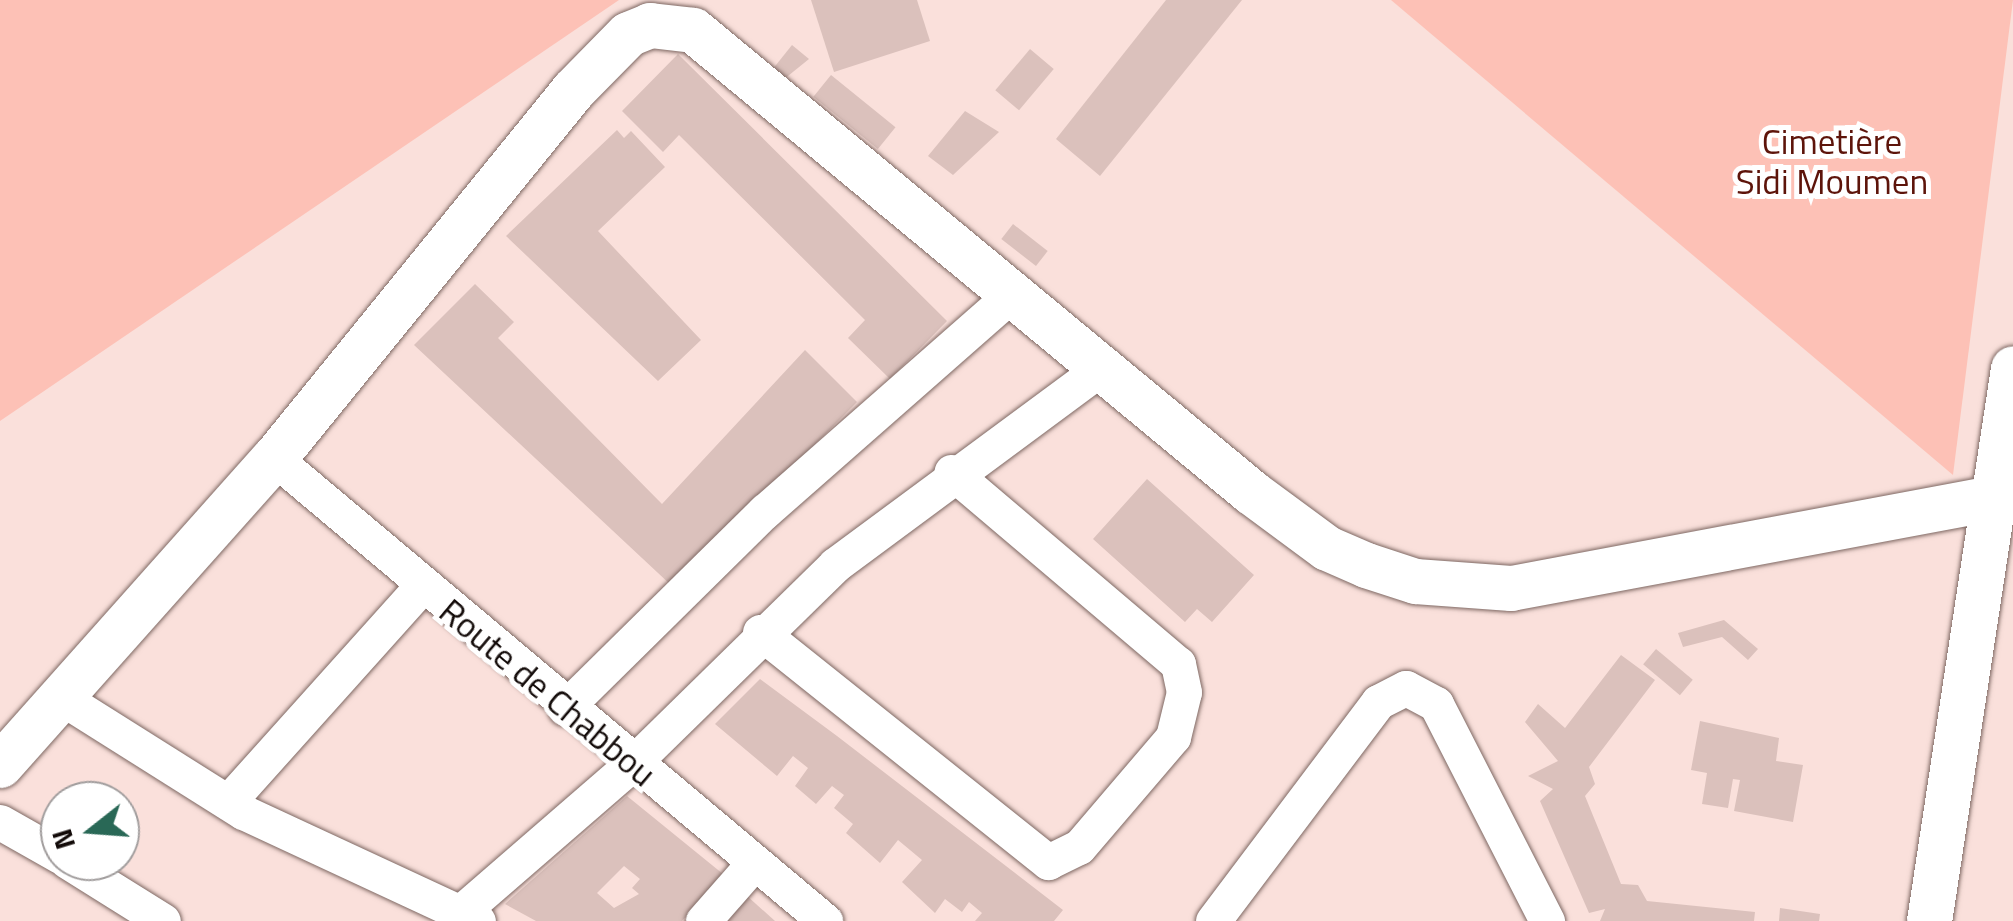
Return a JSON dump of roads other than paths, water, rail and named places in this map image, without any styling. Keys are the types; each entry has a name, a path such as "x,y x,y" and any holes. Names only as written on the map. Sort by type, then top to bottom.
{"street":[{"path":"3,756 62,698 274,458 606,55 650,25 693,30 1326,548 1465,588 1623,572 2003,499"},
{"path":"566,708 765,511 1015,291"},
{"path":"62,698 228,802 469,917 633,763 760,632 952,472 1104,367"},
{"path":"1928,921 2003,499 2013,368"},
{"name":"Route de Chabbou","path":"274,458 421,587 825,921"},
{"path":"760,632 1048,862 1080,847 1174,737 1184,692 1178,664 952,472"},
{"path":"228,802 421,587"},
{"path":"1213,921 1378,702 1406,688 1436,704 1547,921"},
{"path":"0,822 40,845"},
{"path":"703,921 754,863"},
{"path":"99,881 163,921"}],"park label":[{"name":"Cimetière Sidi Moumen","path":"1832,161"}]}
